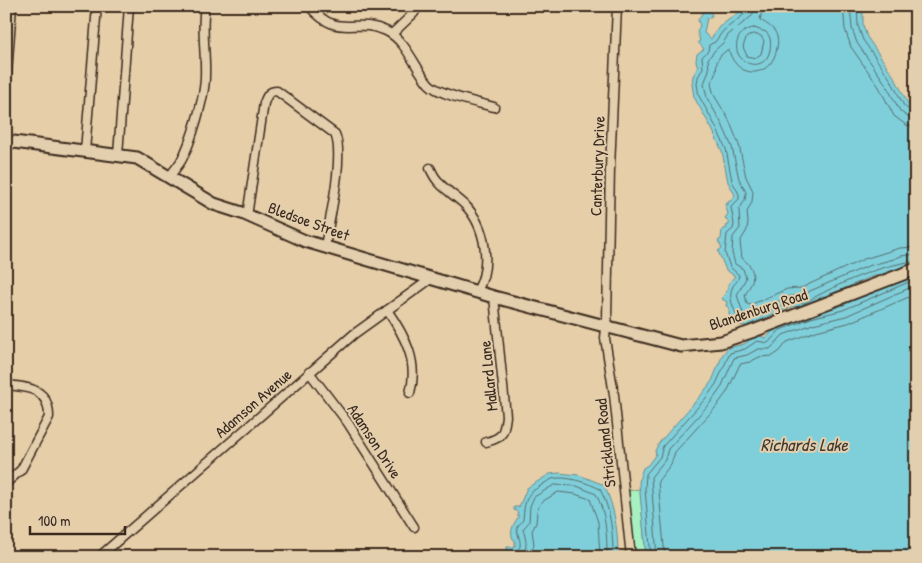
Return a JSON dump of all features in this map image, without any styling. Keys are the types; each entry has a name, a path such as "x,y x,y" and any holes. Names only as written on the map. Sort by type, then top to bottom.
{"street":[{"path":"6,87 12,6"},
{"path":"85,151 97,6"},
{"path":"118,155 128,6"},
{"path":"169,177 181,161 189,144 202,100 206,78 203,21 205,6"},
{"path":"309,6 318,18 327,23 340,27 371,27 392,34 404,47 430,85 440,91 494,108"},
{"path":"392,34 414,13 418,6"},
{"name":"Canterbury Drive","path":"606,327 617,6"},
{"path":"247,216 264,103 267,94 277,91 335,134 338,141 339,150 325,247"},
{"name":"Bledsoe Street","path":"6,141 137,158 212,202 305,241 494,297 606,327"},
{"path":"430,168 435,179 466,205 481,233 485,252 485,271 477,291"},
{"name":"Blandenburg Road","path":"606,327 681,346 721,342 916,269"},
{"name":"Adamson Avenue","path":"99,557 354,334 432,278"},
{"name":"Mallard Lane","path":"486,442 497,439 504,431 506,416 494,297"},
{"path":"387,310 409,347 413,375 410,393"},
{"name":"Strickland Road","path":"606,327 605,338 614,396 630,557"},
{"name":"Adamson Drive","path":"309,372 348,423 414,527"},
{"path":"6,385 25,387 40,392 46,399 49,417 21,470 6,483"}],"green space":[{"path":"640,489 646,557 633,557 627,491"}],"water":[{"path":"707,6 712,16 707,18 704,33 711,39 719,27 747,6 861,6 863,25 867,37 895,78 908,104 916,109 916,265 871,277 815,301 803,309 794,306 746,326 734,324 732,317 729,315 729,307 726,306 727,302 722,299 728,289 728,284 735,276 726,270 718,251 722,248 718,241 721,239 722,230 729,225 725,218 728,214 725,204 727,203 728,205 728,202 735,195 728,182 722,151 694,97 692,84 693,76 698,67 696,61 697,54 704,49 698,42 700,41 697,31 700,26 698,20"},
{"name":"Richards Lake","path":"916,273 916,557 646,557 639,483 643,468 648,465 656,454 655,451 659,443 712,381 723,354 728,348 744,344 757,335 766,338 777,326 810,313 841,306"},
{"path":"550,474 579,475 604,485 611,502 615,520 618,557 502,557 507,553 507,547 515,546 512,530 519,516 514,507 519,507 527,488"}],"waterway":[{"path":"633,553 639,552"},
{"path":"618,554 628,553"}]}
